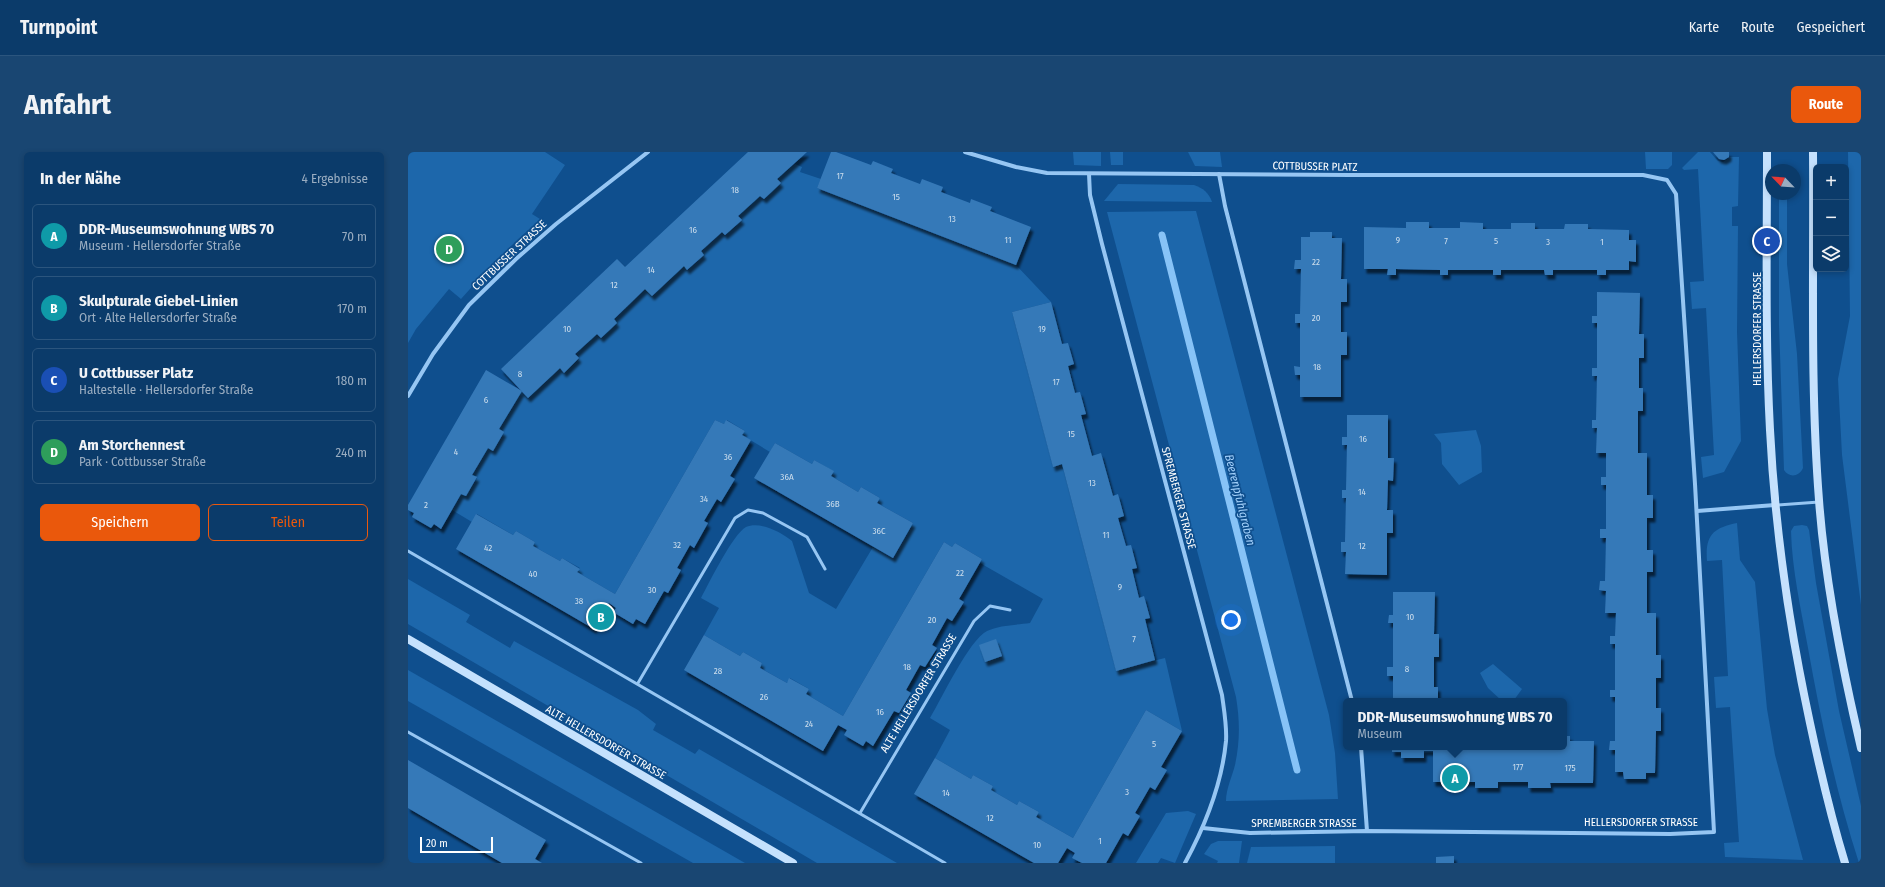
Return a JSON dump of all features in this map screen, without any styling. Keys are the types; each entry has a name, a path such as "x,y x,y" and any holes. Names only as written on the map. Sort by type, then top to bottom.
{"main road":[{"name":"HELLERSDORFER STRASSE","path":"1767,152 1767,356 1775,505 1797,664 1821,771 1845,863"},
{"path":"1813,152 1815,436 1819,502 1835,618 1861,748"},
{"name":"ALTE HELLERSDORFER STRASSE","path":"408,639 793,863"}],"street":[{"name":"COTTBUSSER STRASSE","path":"408,396 433,354 469,305 516,259 556,224 648,152"},
{"name":"COTTBUSSER PLATZ","path":"965,152 1016,167 1047,173 1643,175 1667,180"},
{"name":"SPREMBERGER STRASSE","path":"1089,174 1090,195 1102,244 1222,695 1226,741 1222,765 1203,828 1186,863"},
{"path":"1218,174 1351,698"},
{"name":"HELLERSDORFER STRASSE","path":"1367,832 1664,834 1714,832 1697,511 1676,194 1667,180"},
{"path":"1697,511 1775,505"},
{"name":"SPREMBERGER STRASSE","path":"1203,828 1250,833 1367,832 1361,750"}],"lane":[{"path":"1775,505 1819,502"},
{"path":"638,683 735,518 748,510 763,513 807,537 825,569"},
{"path":"408,551 638,683 945,863"},
{"name":"ALTE HELLERSDORFER STRASSE","path":"860,813 974,621 990,606 1010,610"},
{"path":"408,732 641,863"}],"shaded area":[{"path":"408,152 545,152 565,165 532,214 540,219 495,261 461,299 449,289 416,329 408,343"},
{"path":"1073,152 1101,152 1101,166 1074,165"},
{"path":"1110,152 1123,152 1123,165 1111,165"},
{"path":"1188,152 1220,152 1222,167 1195,166"},
{"path":"1645,152 1672,152 1672,165 1668,169 1646,169"},
{"path":"1698,152 1710,152 1718,161 1723,162 1730,157 1739,157 1738,206 1732,207 1732,226 1738,226 1737,332 1741,441 1724,472 1703,478 1701,457 1714,455 1706,308 1692,309 1690,282 1704,281 1698,169 1684,170 1682,168"},
{"path":"1848,152 1861,152 1861,605 1842,455 1838,379 1850,316"},
{"path":"795,164 802,167 800,172 821,179 817,188 1016,265 1051,302 1012,312 1053,466 1062,464 1116,670 1165,658 1182,731 1146,710 1073,838 1036,817 1039,812 1019,801 1017,805 991,790 993,786 973,775 971,779 935,758 950,730 930,718 964,657 972,646 987,631 1002,626 1030,623 1043,599 980,563 982,559 955,543 952,547 944,542 843,716 806,694 809,689 790,678 787,683 760,668 762,663 743,652 740,656 704,635 719,608 701,598 728,549 741,531 746,527 758,525 764,526 782,534 792,541 809,593 836,609 873,547 893,558 913,523 877,503 880,498 861,487 858,492 831,476 833,471 814,460 812,464 775,443 770,452 742,435 745,431 727,420 724,424 715,420 615,594 577,572 580,568 562,558 560,561 533,546 535,542 516,531 513,535 477,514 472,522 452,510 461,494 466,496 477,478 472,475 488,448 493,451 499,429 522,391 560,368 564,373 579,359 575,354 597,334 601,338 617,323 614,319 645,289 652,296 684,266 688,270 704,255 701,251 722,232 741,220 738,216 760,196 764,199 781,183 777,179"},
{"path":"1118,184 1194,185 1205,191 1212,202 1104,201"},
{"path":"1779,200 1787,200 1787,264 1797,354 1803,468 1797,475 1791,475 1786,473 1784,470 1779,325"},
{"path":"1196,211 1329,715 1335,753 1338,799 1226,801 1227,792 1235,765 1239,740 1236,697 1107,212"},
{"path":"1476,430 1481,446 1482,472 1459,485 1442,464 1441,443 1434,434"},
{"path":"1737,523 1740,560 1755,582 1767,709 1775,755 1803,860 1725,857 1724,843 1739,842 1730,707 1716,708 1714,677 1728,676 1722,560 1707,561 1707,545 1712,534 1716,530"},
{"path":"1794,526 1807,526 1809,530 1816,583 1839,711 1861,806 1861,863 1859,863 1843,810 1830,756 1818,702 1797,590 1791,531"},
{"path":"408,579 470,615 466,622 510,648 514,641 638,710 656,724 653,730 695,754 699,749 897,863 817,863 408,624"},
{"path":"1493,664 1522,689 1515,698 1499,698 1488,688 1480,673"},
{"path":"408,670 745,863 693,863 408,701"},
{"path":"1188,811 1196,814 1175,863 1161,858 1158,863 1136,863 1166,813"},
{"path":"1218,841 1242,841 1239,863 1217,863 1218,861 1204,854 1211,844"},
{"path":"1335,846 1335,863 1247,863 1251,847"}],"building":[{"path":"748,152 807,152 777,179 781,183 764,199 760,196 738,216 742,220 725,235 722,232 701,251 704,255 687,270 684,266 652,296 645,289 614,319 617,323 601,338 597,334 575,354 579,358 564,373 560,368 528,398 501,369 617,259 625,267"},
{"path":"831,152 836,152 871,165 873,161 893,169 891,173 920,184 922,179 943,187 941,192 970,203 971,199 992,207 990,211 1031,227 1016,265 817,188"},
{"path":"1713,152 1729,152 1729,157 1724,160 1719,159"},
{"path":"1406,222 1429,222 1429,228 1460,228 1460,222 1483,223 1483,229 1511,229 1511,223 1535,223 1535,229 1564,229 1565,224 1588,224 1588,229 1629,230 1629,240 1636,240 1636,262 1629,261 1629,270 1606,270 1606,275 1597,275 1597,270 1553,270 1553,275 1545,275 1544,270 1501,270 1501,275 1493,275 1493,270 1448,270 1448,275 1440,275 1440,270 1396,269 1396,275 1387,275 1388,269 1364,269 1364,227 1406,228"},
{"path":"1310,232 1332,232 1332,238 1342,238 1341,279 1347,279 1347,302 1341,302 1341,332 1347,332 1347,355 1341,355 1341,397 1300,397 1300,375 1295,375 1294,366 1300,367 1300,323 1295,323 1295,314 1300,314 1301,269 1294,269 1295,260 1301,260 1301,237 1310,237"},
{"path":"1597,292 1640,293 1639,334 1644,334 1644,358 1639,358 1639,388 1643,388 1643,411 1638,411 1638,453 1647,453 1647,495 1653,495 1653,518 1647,518 1647,550 1653,550 1653,572 1647,572 1647,613 1656,613 1656,655 1661,655 1661,678 1656,678 1656,708 1661,708 1661,731 1656,731 1655,773 1646,773 1646,779 1624,779 1623,772 1615,772 1615,750 1609,750 1610,741 1615,741 1615,697 1610,697 1610,690 1615,690 1615,644 1610,644 1610,636 1615,636 1616,613 1605,613 1606,591 1599,590 1600,581 1605,581 1606,538 1600,538 1600,529 1606,529 1606,485 1601,485 1601,477 1606,477 1606,453 1596,453 1597,428 1592,428 1592,420 1596,420 1597,376 1592,376 1592,368 1597,368 1597,323 1592,323 1592,316 1597,316"},
{"path":"1051,302 1062,344 1068,343 1074,364 1068,366 1075,393 1080,392 1086,414 1081,415 1092,456 1101,453 1113,496 1118,494 1124,516 1118,518 1126,546 1131,545 1137,568 1132,569 1139,598 1144,596 1150,618 1145,619 1155,660 1116,671 1062,464 1053,467 1012,312"},
{"path":"486,370 522,391 499,429 504,432 493,451 488,448 472,475 477,477 466,496 461,494 441,529 434,524 431,528 412,517 414,513 408,510 408,505"},
{"path":"1347,415 1388,415 1388,458 1394,458 1393,481 1388,480 1387,510 1393,510 1393,533 1387,533 1387,575 1345,574 1346,552 1341,552 1341,542 1345,542 1346,498 1342,498 1342,490 1346,490 1347,445 1342,445 1342,437 1347,437"},
{"path":"715,420 724,424 726,420 745,431 742,435 751,440 730,476 735,479 721,502 717,499 704,521 708,523 694,548 690,545 677,568 681,570 668,593 664,591 645,624 636,619 633,624 613,612 616,608 609,603 594,629 456,549 476,514 513,535 516,531 535,542 533,546 560,561 562,558 580,569 577,572 615,594"},
{"path":"775,443 812,464 814,460 834,471 831,476 858,492 861,487 880,498 877,503 913,523 893,558 754,478"},
{"path":"944,542 952,547 955,543 982,559 959,599 964,602 952,621 947,618 932,645 937,648 925,667 920,665 906,690 911,693 899,713 894,711 873,746 866,741 863,746 844,735 847,730 838,725 823,751 684,670 704,635 740,656 743,652 762,663 760,668 787,683 789,678 809,689 806,694 843,716"},
{"path":"1393,592 1435,592 1434,634 1439,634 1439,657 1434,657 1434,687 1438,687 1438,698 1393,698 1393,676 1387,676 1387,667 1393,667 1393,623 1388,623 1389,615 1393,615"},
{"path":"996,639 1002,656 985,662 979,645"},
{"path":"1146,710 1182,731 1161,767 1167,770 1155,790 1150,787 1135,813 1140,816 1128,836 1123,833 1106,863 1082,863 1072,858 1075,853 1067,848 1058,863 1034,863 914,794 935,758 971,779 973,775 993,786 991,790 1017,805 1019,801 1039,812 1036,817 1073,838"},
{"path":"1567,736 1570,736 1570,741 1594,741 1593,783 1550,783 1551,788 1528,788 1528,782 1498,782 1498,788 1475,788 1475,782 1433,782 1433,751 1424,751 1424,758 1401,758 1401,752 1392,752 1392,750 1567,750"},
{"path":"408,760 546,840 535,859 542,863 502,863 408,808"},
{"path":"1454,856 1454,863 1436,863 1436,857"}],"waterway":[{"name":"Beerenpfuhlgraben","path":"1162,235 1297,770"}],"place":[{"name":"U Cottbusser Platz","path":"1767,241"},
{"name":"Am Storchennest","path":"449,249"},
{"name":"Skulpturale Giebel-Linien","path":"601,617"},
{"name":"DDR-Museumswohnung WBS 70","path":"1455,778"}]}
